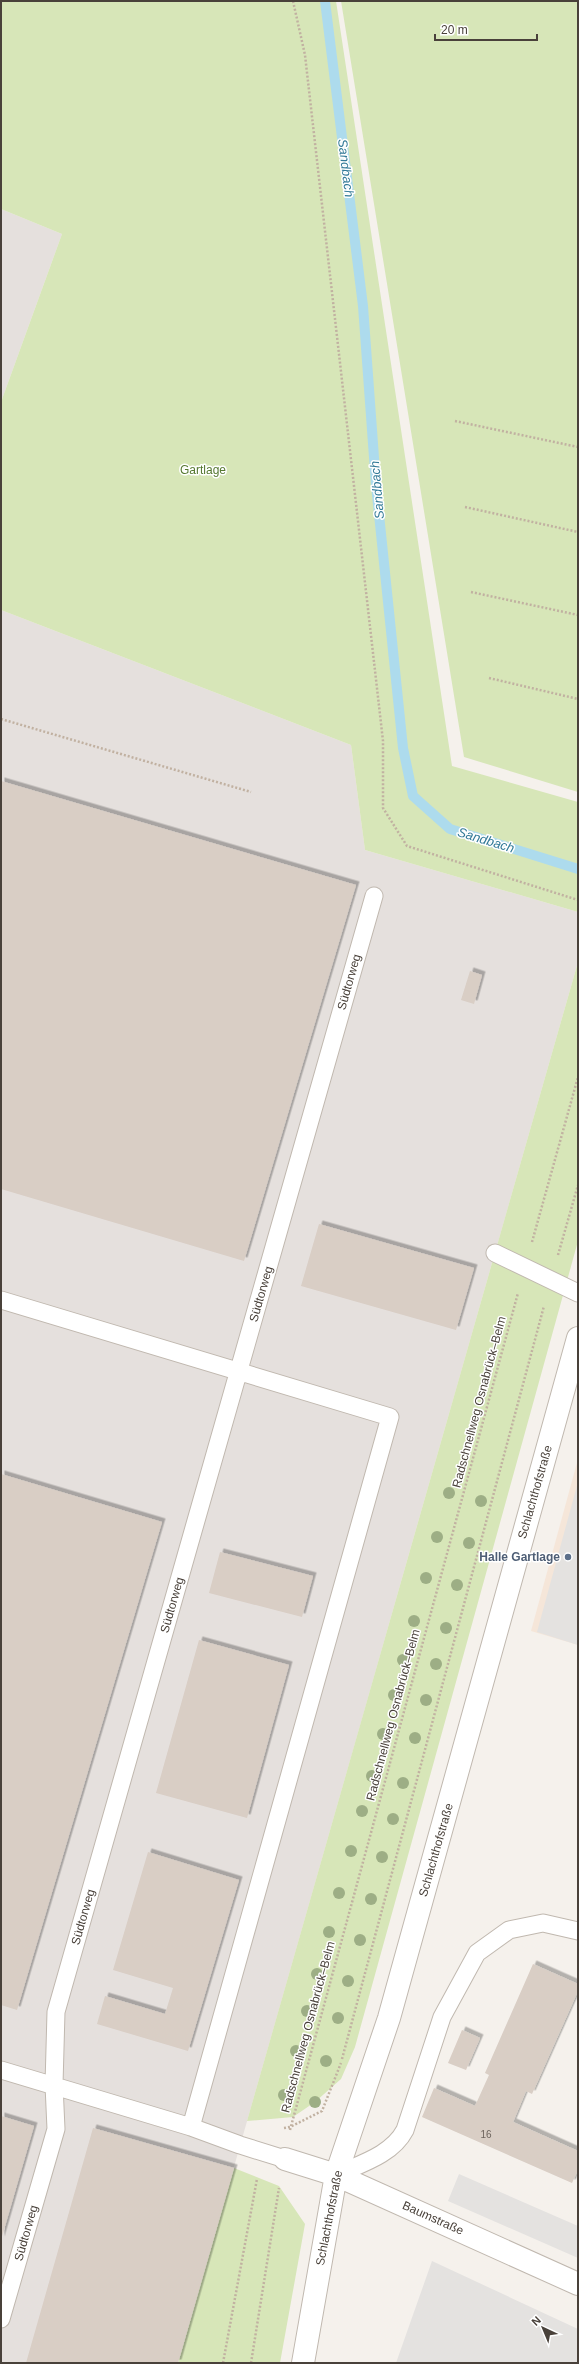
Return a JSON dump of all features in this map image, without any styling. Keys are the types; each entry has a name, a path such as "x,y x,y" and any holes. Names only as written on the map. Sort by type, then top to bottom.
{"street":[{"name":"Schlachthofstraße","path":"303,2363 336,2175 389,2018 578,1338"},
{"name":"Baumstraße","path":"285,2159 336,2175 578,2284"}],"lane":[{"name":"Südtorweg","path":"1,2319 56,2130 54,2085 56,2012 374,896"},
{"path":"495,1253 524,1269 578,1293"},
{"path":"1,1300 390,1417 191,2126"},
{"path":"336,2175 374,2158 399,2142 405,2130 442,2017 477,1953 509,1930 543,1923 578,1931"},
{"path":"1,2070 191,2126 261,2152 285,2159"}],"path":[{"path":"293,1 305,55 383,741 382,808 407,846 578,900"},
{"path":"455,421 578,447"},
{"path":"465,507 578,532"},
{"path":"471,592 578,615"},
{"path":"489,678 578,699"},
{"path":"1,719 251,792"},
{"name":"Radschnellweg Osnabrück–Belm","path":"251,2363 290,2128 578,1076"},
{"path":"223,2363 261,2152 267,2130 290,2128 322,2111 342,2060 578,1185"}],"shaded area":[{"path":"1,209 62,234 1,402"},
{"path":"1,610 351,745 365,850 578,912 578,962 178,2363 1,2363"},
{"name":"Halle Gartlage","path":"578,1459 578,1645 531,1631"},
{"name":"Halle Gartlage","path":"578,1482 578,1645 537,1632"},
{"path":"459,2174 578,2226 578,2258 448,2201"},
{"path":"432,2261 578,2329 578,2363 396,2363"}],"green space":[{"name":"Gartlage","path":"1,1 336,1 452,766 578,802 578,912 365,850 351,745 1,610 1,402 62,234 1,209"},
{"path":"341,1 578,1 578,792 464,757"},
{"path":"578,962 578,1241 355,2047 341,2079 315,2102 293,2117 247,2121"},
{"path":"234,2168 279,2186 305,2224 280,2363 178,2363"}],"building":[{"path":"1,781 356,885 244,1261 1,1189"},
{"path":"470,971 482,975 474,1004 461,1000"},
{"path":"319,1224 474,1268 456,1330 301,1286"},
{"path":"1,1474 162,1522 17,2010 1,2005"},
{"path":"220,1552 313,1576 302,1617 209,1593"},
{"path":"199,1640 289,1665 247,1818 156,1793"},
{"path":"148,1852 239,1880 188,2051 97,2024 105,1996 165,2014 173,1988 113,1970"},
{"path":"533,1964 578,1984 578,1991 532,2094 526,2091 513,2122 578,2151 578,2170 572,2183 422,2117 434,2088 475,2106 489,2075 485,2073"},
{"path":"462,2030 480,2038 466,2070 448,2063"},
{"path":"1,2116 34,2126 1,2240"},
{"path":"93,2128 234,2168 178,2363 26,2363"}],"waterway":[{"name":"Sandbach","path":"325,1 363,306 376,485 403,748 413,796 450,829 578,869"}],"place":[{"name":"Halle Gartlage","path":"568,1557"}]}
